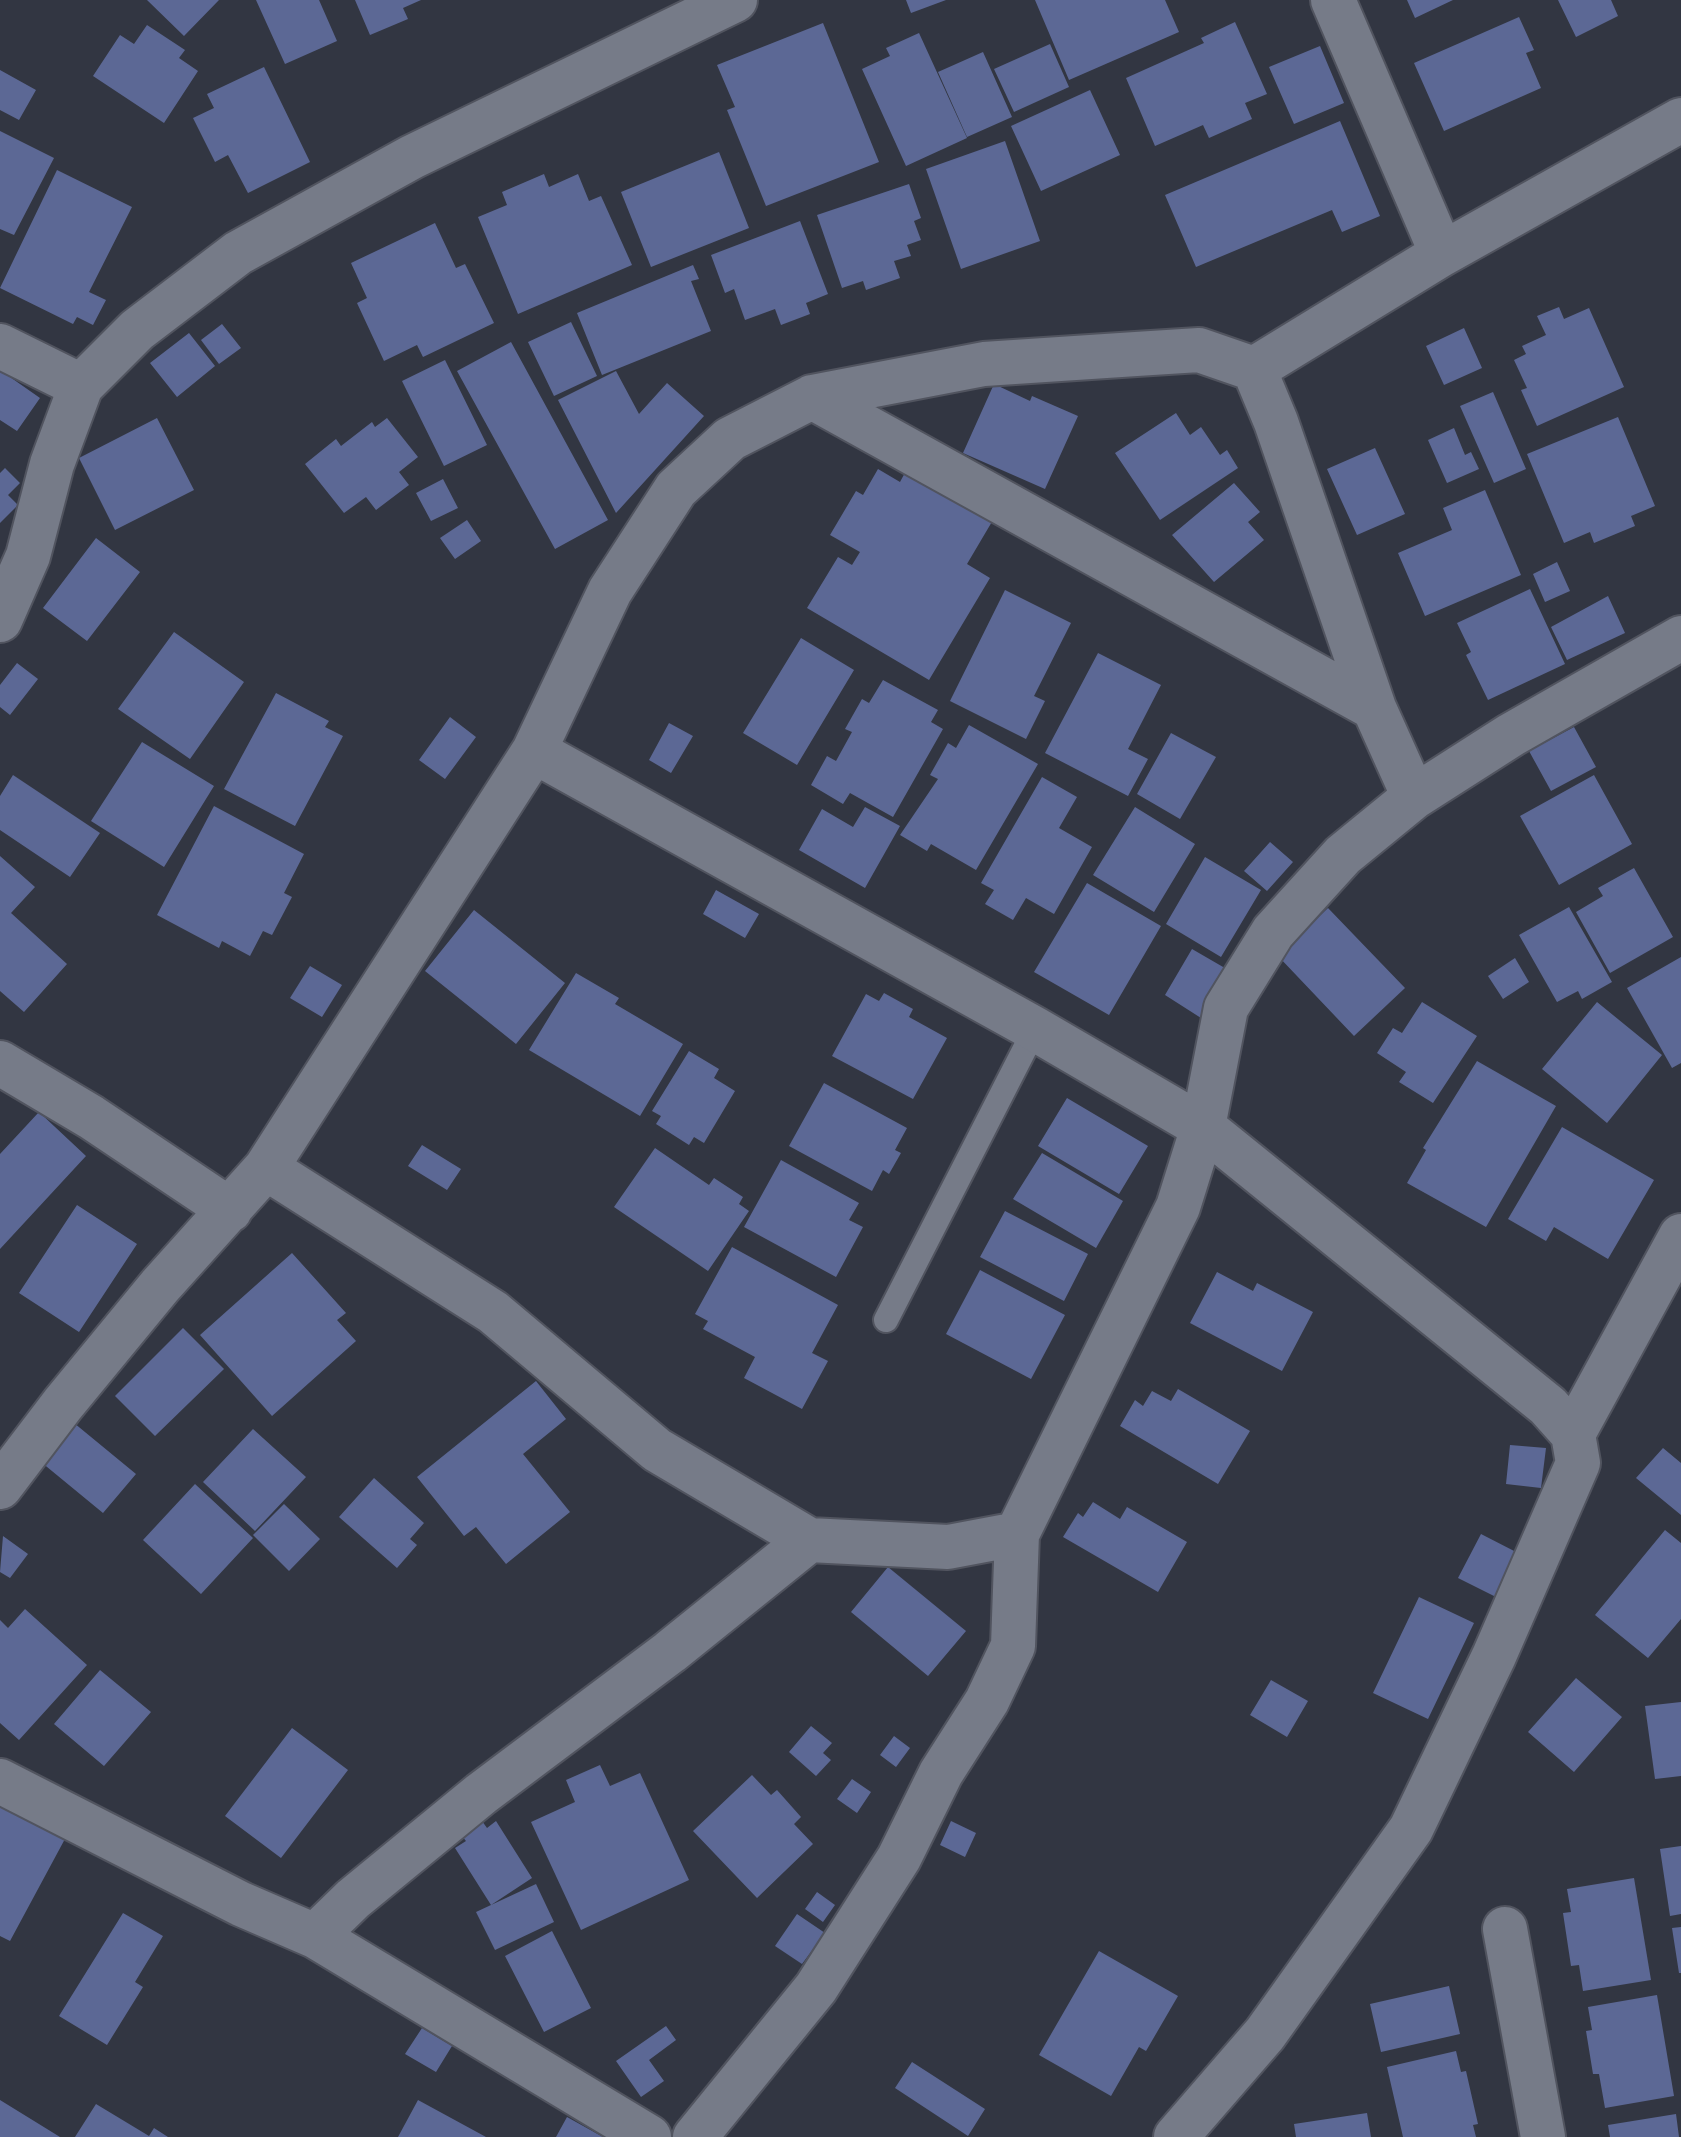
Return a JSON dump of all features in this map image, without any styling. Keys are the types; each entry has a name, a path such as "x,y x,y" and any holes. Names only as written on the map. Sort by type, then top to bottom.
{"street":[{"path":"0,620 28,556 52,464 81,386 137,330 238,253 412,157 735,0"},
{"path":"1333,0 1442,254"},
{"path":"1254,369 1442,254 1681,120"},
{"path":"0,346 81,386"},
{"path":"0,1487 63,1404 160,1286 266,1168 534,751 610,591 676,489 730,439 812,397 984,364 1151,353 1199,350 1254,369 1276,422 1374,708 1414,797"},
{"path":"812,397 1374,708"},
{"path":"695,2137 816,1988 899,1858 941,1773 987,1701 1013,1646 1017,1534 1178,1207 1203,1127 1226,1008 1273,932 1343,855 1414,797 1511,735 1681,638"},
{"path":"534,751 1035,1029 1203,1127 1548,1406 1573,1434 1578,1463 1494,1656 1411,1829 1265,2034 1176,2137"},
{"path":"0,1063 91,1117 230,1210"},
{"path":"266,1168 493,1312 657,1450 809,1540 948,1547 1017,1534"},
{"path":"1573,1434 1681,1236"},
{"path":"315,1936 353,1899 481,1794 670,1652 809,1540"},
{"path":"0,1781 241,1904 315,1936 649,2137"},
{"path":"1505,1929 1543,2137"}],"lane":[{"path":"886,1320 1035,1029"}],"building":[{"path":"147,0 219,0 184,36"},
{"path":"256,0 319,0 337,41 285,64"},
{"path":"355,0 421,0 403,8 408,19 370,35"},
{"path":"906,0 946,0 911,13"},
{"path":"1035,0 1165,0 1179,32 1069,80"},
{"path":"1407,0 1453,0 1415,18"},
{"path":"1558,0 1611,0 1618,16 1576,37"},
{"path":"1519,17 1534,50 1526,53 1541,88 1444,131 1414,63"},
{"path":"1235,22 1267,94 1245,103 1252,119 1209,138 1203,125 1155,146 1126,78 1204,43 1201,38"},
{"path":"823,23 879,162 766,206 727,110 735,107 717,65"},
{"path":"147,25 185,50 179,58 198,71 164,123 93,76 120,35 134,44"},
{"path":"919,33 967,138 906,166 862,69 890,56 886,48"},
{"path":"1050,44 1069,87 1014,112 994,69"},
{"path":"1320,46 1344,103 1294,124 1269,67"},
{"path":"983,52 1012,117 967,137 938,72"},
{"path":"264,67 310,162 248,193 228,155 215,162 193,118 214,108 207,94"},
{"path":"0,70 36,90 19,120 0,110"},
{"path":"1090,90 1120,155 1041,191 1011,126"},
{"path":"1340,121 1380,216 1342,232 1332,210 1196,267 1165,195"},
{"path":"0,131 54,158 14,235 0,229"},
{"path":"1005,141 1040,241 961,269 926,169"},
{"path":"719,152 749,228 651,267 621,192"},
{"path":"57,170 132,207 89,292 106,300 93,325 77,317 73,324 0,288"},
{"path":"544,174 549,187 578,174 589,201 601,196 632,265 518,314 478,217 507,205 502,192"},
{"path":"909,184 921,218 914,221 921,240 907,245 911,256 894,261 900,278 866,290 863,281 842,288 817,215"},
{"path":"800,221 828,294 806,303 810,314 781,325 775,309 745,320 734,289 725,293 711,255"},
{"path":"435,223 456,268 465,264 494,323 423,357 417,345 384,361 357,303 367,298 351,263"},
{"path":"693,265 699,279 691,281 711,331 602,375 577,313"},
{"path":"1559,307 1564,319 1589,308 1624,387 1537,426 1521,390 1527,388 1514,360 1526,354 1522,346 1546,335 1537,316"},
{"path":"571,322 597,376 554,396 528,342"},
{"path":"222,324 241,348 219,364 201,340"},
{"path":"1464,328 1482,368 1444,385 1426,346"},
{"path":"189,333 215,366 177,397 150,363"},
{"path":"511,342 608,520 555,549 457,371"},
{"path":"445,360 487,445 444,466 402,381"},
{"path":"0,370 40,398 17,431 0,420"},
{"path":"616,371 639,414 667,383 704,416 616,513 558,400"},
{"path":"994,384 1030,401 1032,396 1078,416 1045,489 963,453"},
{"path":"1493,392 1526,469 1494,483 1460,406"},
{"path":"1176,413 1190,435 1201,427 1220,455 1227,450 1238,468 1160,520 1115,453"},
{"path":"1618,417 1655,506 1631,516 1635,526 1594,543 1590,532 1564,543 1527,454"},
{"path":"157,418 194,490 115,530 79,458"},
{"path":"387,418 418,457 399,472 409,485 376,510 366,497 344,513 305,464 336,439 341,446 372,422 375,427"},
{"path":"1454,428 1465,455 1471,452 1479,469 1447,483 1428,440"},
{"path":"1375,448 1405,514 1357,535 1327,469"},
{"path":"5,468 20,483 8,495 18,505 0,523 0,473"},
{"path":"878,469 900,482 907,469 993,520 967,564 990,578 929,680 807,608 838,557 852,565 860,552 830,535 856,491 863,495"},
{"path":"443,479 458,508 431,521 416,493"},
{"path":"1234,483 1260,512 1248,522 1264,540 1214,582 1172,535"},
{"path":"1485,490 1521,575 1425,616 1398,553 1452,530 1443,508"},
{"path":"467,520 481,541 455,559 440,538"},
{"path":"96,538 140,572 87,641 43,608"},
{"path":"1557,562 1570,591 1545,602 1533,574"},
{"path":"1530,589 1565,664 1488,700 1466,655 1471,652 1457,623"},
{"path":"1005,590 1071,623 1034,696 1045,701 1026,739 950,701"},
{"path":"1608,596 1625,633 1567,660 1551,627"},
{"path":"174,632 244,682 190,759 118,709"},
{"path":"801,638 854,670 797,765 743,733"},
{"path":"1098,653 1161,685 1128,749 1148,759 1128,796 1045,753"},
{"path":"17,663 38,679 10,715 0,707 0,685"},
{"path":"883,680 938,710 931,722 943,729 893,817 850,793 843,804 811,785 827,756 836,761 852,732 845,729 862,699 869,703"},
{"path":"276,693 329,721 325,727 343,736 295,826 224,789"},
{"path":"450,717 476,737 445,779 419,760"},
{"path":"669,723 693,736 671,773 649,760"},
{"path":"969,725 1038,764 976,870 931,844 927,851 900,835 938,779 930,775 948,743 956,748"},
{"path":"1574,727 1596,767 1551,791 1529,751"},
{"path":"1171,733 1216,757 1180,819 1137,794"},
{"path":"142,742 214,786 164,867 91,821"},
{"path":"13,775 100,833 70,877 0,830 0,796"},
{"path":"1594,775 1632,844 1559,885 1520,816"},
{"path":"1042,777 1077,797 1059,828 1092,847 1054,914 1026,898 1013,920 985,904 994,890 981,883"},
{"path":"214,806 304,854 284,893 292,897 272,935 263,931 250,956 222,941 219,948 157,915"},
{"path":"865,807 900,826 865,888 799,850 822,809 853,827"},
{"path":"1135,807 1195,844 1154,912 1093,875"},
{"path":"1270,842 1293,862 1267,891 1244,871"},
{"path":"0,856 35,887 11,913 67,964 24,1012 0,991"},
{"path":"1205,857 1261,890 1221,957 1166,924"},
{"path":"1634,868 1673,937 1610,973 1576,912 1603,896 1598,888"},
{"path":"1087,883 1161,926 1109,1015 1034,972"},
{"path":"716,890 759,914 745,938 703,914"},
{"path":"1569,907 1612,982 1582,999 1578,991 1557,1002 1519,935"},
{"path":"1328,908 1405,988 1354,1036 1278,956"},
{"path":"474,910 565,983 516,1044 425,971"},
{"path":"1192,949 1230,971 1201,1018 1165,995"},
{"path":"1681,957 1681,1063 1672,1068 1627,988"},
{"path":"1515,958 1529,982 1503,999 1488,976"},
{"path":"310,966 342,985 322,1017 290,998"},
{"path":"576,973 619,998 615,1004 683,1044 640,1116 529,1050"},
{"path":"884,993 913,1009 909,1017 947,1038 913,1099 832,1056 866,994 879,1001"},
{"path":"1422,1002 1477,1036 1433,1103 1399,1082 1406,1072 1377,1053 1393,1028 1402,1033"},
{"path":"1597,1002 1662,1055 1607,1123 1542,1069"},
{"path":"689,1051 719,1069 714,1078 735,1091 704,1143 694,1137 689,1145 656,1124 661,1116 652,1111"},
{"path":"1477,1061 1556,1106 1486,1227 1407,1183 1426,1150 1423,1148"},
{"path":"824,1083 907,1128 895,1150 901,1153 889,1174 883,1170 872,1191 789,1146"},
{"path":"1067,1098 1148,1146 1119,1194 1038,1146"},
{"path":"39,1112 86,1156 0,1249 0,1154"},
{"path":"1562,1127 1654,1180 1608,1259 1554,1227 1546,1241 1508,1219"},
{"path":"422,1145 461,1169 447,1190 408,1166"},
{"path":"655,1148 709,1185 714,1178 743,1197 739,1204 749,1211 708,1271 614,1207"},
{"path":"1042,1153 1123,1201 1096,1248 1013,1199"},
{"path":"781,1160 859,1203 849,1220 863,1227 836,1277 744,1227"},
{"path":"77,1205 137,1244 79,1332 19,1293"},
{"path":"1005,1211 1088,1254 1064,1301 980,1257"},
{"path":"732,1247 838,1305 812,1353 828,1361 802,1409 744,1378 755,1357 703,1329 708,1321 695,1314"},
{"path":"292,1253 346,1313 337,1320 356,1341 272,1416 200,1335"},
{"path":"980,1270 1065,1315 1031,1379 946,1334"},
{"path":"1217,1272 1253,1291 1257,1283 1313,1312 1282,1371 1190,1323"},
{"path":"183,1328 224,1369 155,1436 115,1396"},
{"path":"536,1381 566,1419 523,1454 570,1512 506,1564 476,1527 464,1536 417,1477"},
{"path":"1178,1389 1250,1431 1218,1484 1120,1426 1135,1400 1143,1406 1152,1391 1171,1401"},
{"path":"74,1423 136,1474 103,1513 41,1462"},
{"path":"253,1429 306,1477 255,1531 203,1482"},
{"path":"1510,1445 1546,1448 1541,1488 1506,1484"},
{"path":"1663,1448 1681,1463 1681,1515 1636,1478"},
{"path":"374,1478 424,1523 410,1539 417,1545 397,1568 339,1517"},
{"path":"195,1484 253,1538 201,1594 143,1540"},
{"path":"1093,1502 1120,1519 1127,1507 1187,1542 1158,1592 1063,1537 1078,1513 1083,1517"},
{"path":"284,1504 320,1539 289,1571 253,1535"},
{"path":"1665,1530 1681,1543 1681,1619 1648,1658 1595,1615"},
{"path":"1481,1534 1518,1553 1496,1597 1458,1578"},
{"path":"3,1536 28,1554 10,1578 0,1572"},
{"path":"888,1567 966,1631 928,1676 851,1612"},
{"path":"1419,1597 1474,1623 1428,1719 1373,1693"},
{"path":"25,1609 87,1665 19,1740 0,1723 0,1620 8,1628"},
{"path":"100,1670 151,1712 104,1766 54,1724"},
{"path":"1576,1678 1622,1717 1574,1772 1528,1732"},
{"path":"1271,1680 1308,1701 1287,1737 1250,1715"},
{"path":"1681,1702 1681,1776 1655,1779 1645,1706"},
{"path":"811,1726 832,1743 823,1753 831,1760 816,1776 789,1752"},
{"path":"292,1728 348,1770 281,1858 225,1816"},
{"path":"894,1736 910,1748 896,1767 880,1755"},
{"path":"600,1765 610,1786 640,1773 689,1880 581,1930 531,1822 575,1802 566,1780"},
{"path":"752,1775 771,1795 777,1790 801,1817 794,1824 813,1844 757,1898 693,1831"},
{"path":"852,1779 871,1792 857,1813 837,1799"},
{"path":"0,1802 66,1837 10,1941 0,1936"},
{"path":"482,1821 487,1828 496,1821 532,1878 491,1905 455,1848 466,1841 461,1835"},
{"path":"951,1821 976,1833 965,1857 940,1845"},
{"path":"1681,1846 1681,1914 1670,1916 1660,1849"},
{"path":"1634,1878 1651,1980 1583,1991 1579,1965 1571,1966 1563,1913 1571,1912 1567,1889"},
{"path":"536,1884 554,1922 495,1950 476,1912"},
{"path":"817,1892 835,1905 823,1922 805,1909"},
{"path":"123,1913 163,1936 135,1982 143,1987 107,2045 59,2016"},
{"path":"797,1914 825,1933 802,1964 775,1946"},
{"path":"1681,1927 1681,1973 1679,1973 1672,1928"},
{"path":"552,1931 591,2008 544,2032 505,1956"},
{"path":"1099,1951 1178,1996 1146,2051 1139,2047 1111,2096 1039,2055"},
{"path":"1449,1986 1460,2034 1381,2052 1370,2004"},
{"path":"1657,1995 1674,2096 1605,2108 1599,2074 1593,2074 1586,2031 1592,2030 1588,2007"},
{"path":"666,2026 676,2040 649,2060 664,2081 641,2097 616,2061"},
{"path":"422,2028 452,2046 436,2072 405,2054"},
{"path":"1456,2051 1461,2072 1466,2071 1478,2124 1473,2125 1476,2137 1403,2137 1387,2067"},
{"path":"912,2062 985,2109 968,2136 895,2088"},
{"path":"0,2100 60,2137 0,2137"},
{"path":"418,2100 486,2137 398,2137"},
{"path":"96,2104 149,2136 154,2128 168,2137 75,2137"},
{"path":"1367,2113 1371,2137 1296,2137 1294,2124"},
{"path":"1676,2114 1679,2137 1610,2137 1608,2125"},
{"path":"567,2117 603,2137 556,2137"}]}
